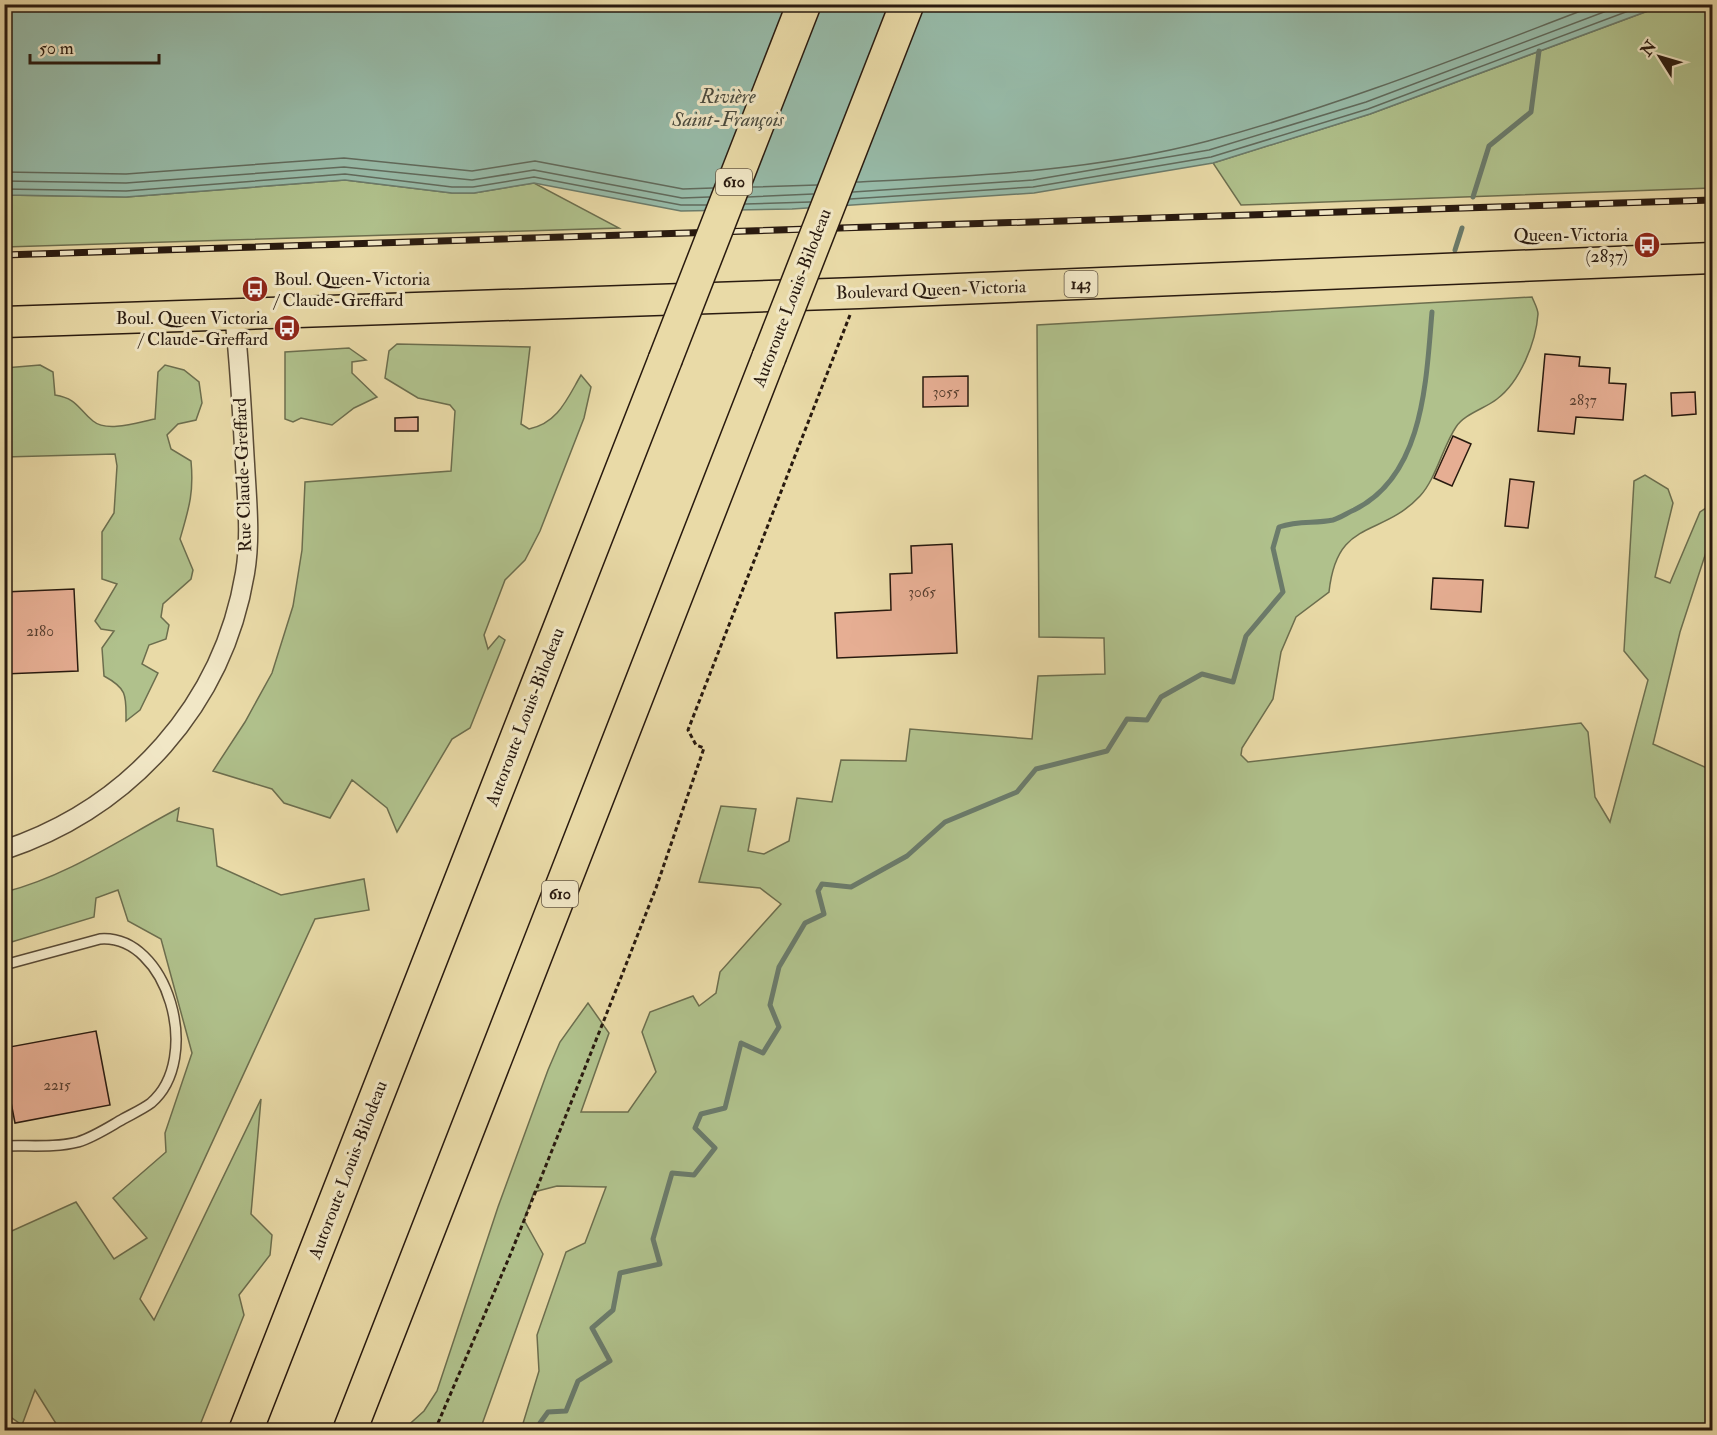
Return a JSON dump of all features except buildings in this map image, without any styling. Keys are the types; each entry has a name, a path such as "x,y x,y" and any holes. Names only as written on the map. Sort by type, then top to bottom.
{"highway":[{"name":"Autoroute Louis-Bilodeau","path":"246,1431 804,4"},
{"name":"Autoroute Louis-Bilodeau","path":"350,1431 907,4"}],"main road":[{"name":"Boulevard Queen-Victoria","path":"4,322 859,293 1713,258"}],"street":[{"name":"Rue Claude-Greffard","path":"4,850 65,825 127,783 158,753 185,720 218,664 239,603 249,540 234,315"}],"lane":[{"path":"4,964 100,939 116,938 132,946 154,971 165,988 178,1033 173,1067 168,1081 151,1103 81,1141 4,1146"}],"path":[{"path":"435,1431 512,1253 656,888 704,748 696,745 688,730 859,293"}],"green space":[{"path":"1664,5 1712,5 1712,188 1241,205 1213,163 1370,114"},
{"path":"345,180 452,193 474,193 534,183 619,228 5,247 4,195 126,197"},
{"path":"1532,297 1538,312 1537,325 1520,372 1497,399 1460,422 1451,435 1431,481 1420,496 1390,519 1362,532 1341,551 1334,568 1329,592 1296,617 1281,652 1273,699 1242,748 1241,755 1248,762 1581,723 1588,732 1595,797 1610,822 1648,680 1624,651 1634,481 1645,475 1668,489 1673,503 1655,577 1670,583 1700,512 1712,504 1712,534 1680,632 1653,744 1707,768 1712,784 1712,1430 521,1430 539,1371 537,1335 566,1252 585,1243 606,1187 557,1186 534,1192 524,1220 543,1254 480,1430 403,1430 424,1411 437,1391 498,1207 548,1070 560,1042 588,1003 609,1033 581,1112 628,1112 656,1072 642,1032 650,1012 693,996 699,1006 716,993 720,972 781,904 760,888 699,882 721,806 756,809 748,851 764,854 789,841 797,798 832,802 841,760 906,761 910,729 1032,739 1038,676 1105,674 1104,638 1039,637 1037,325"},
{"path":"397,344 530,347 521,424 529,429 555,416 581,375 591,387 584,418 540,531 525,560 505,580 484,635 488,649 499,636 505,640 470,728 452,739 397,832 387,808 352,780 330,818 284,803 272,789 213,771 245,722 272,673 293,606 302,550 305,482 451,471 455,411 450,405 418,398 385,378 389,351"},
{"path":"349,348 366,360 352,362 352,373 377,397 354,408 332,425 301,418 293,422 285,419 285,352"},
{"path":"40,365 53,372 55,395 73,402 93,421 106,426 123,426 155,419 158,372 165,365 184,370 199,382 202,403 196,420 178,424 167,435 171,449 191,461 190,500 180,539 193,570 191,579 163,604 161,617 169,625 166,639 149,645 142,664 158,673 140,710 126,721 126,705 122,689 104,676 102,648 114,631 101,629 95,621 117,584 102,579 102,532 114,513 117,466 115,454 5,457 5,368"},
{"path":"179,808 177,821 213,829 217,866 281,895 364,879 369,910 315,919 140,1299 154,1320 261,1099 251,1214 272,1235 270,1255 239,1295 244,1315 198,1430 60,1430 35,1390 22,1425 5,1413 5,1234 76,1202 114,1259 147,1238 113,1198 166,1152 165,1133 192,1053 161,939 128,921 118,890 96,898 94,917 5,944 5,892 73,866"}],"water":[{"name":"Rivière Saint-François","path":"5,5 1664,5 1370,114 1213,163 1034,193 792,209 681,211 534,183 474,193 452,193 345,180 126,197 5,195"}],"waterway":[{"path":"1473,197 1489,146 1531,112 1539,51"},
{"path":"1455,250 1462,228"},
{"path":"541,1430 540,1423 548,1412 566,1411 578,1381 610,1361 592,1328 613,1310 620,1273 660,1264 653,1239 672,1173 694,1175 715,1148 695,1128 701,1114 725,1108 741,1043 763,1053 779,1027 770,1005 779,967 805,923 824,914 818,891 822,884 851,887 907,856 945,822 1017,792 1036,769 1107,751 1127,719 1147,720 1161,697 1202,674 1233,682 1246,636 1283,592 1273,548 1279,527 1333,520 1354,510 1377,495 1395,474 1408,451 1423,396 1432,312"}],"railway":[{"path":"4,255 1712,200"}],"place":[{"name":"Queen-Victoria (2837)","path":"1647,245"},
{"name":"Boul. Queen-Victoria / Claude-Greffard","path":"255,289"},
{"name":"Boul. Queen Victoria / Claude-Greffard","path":"287,328"}]}
